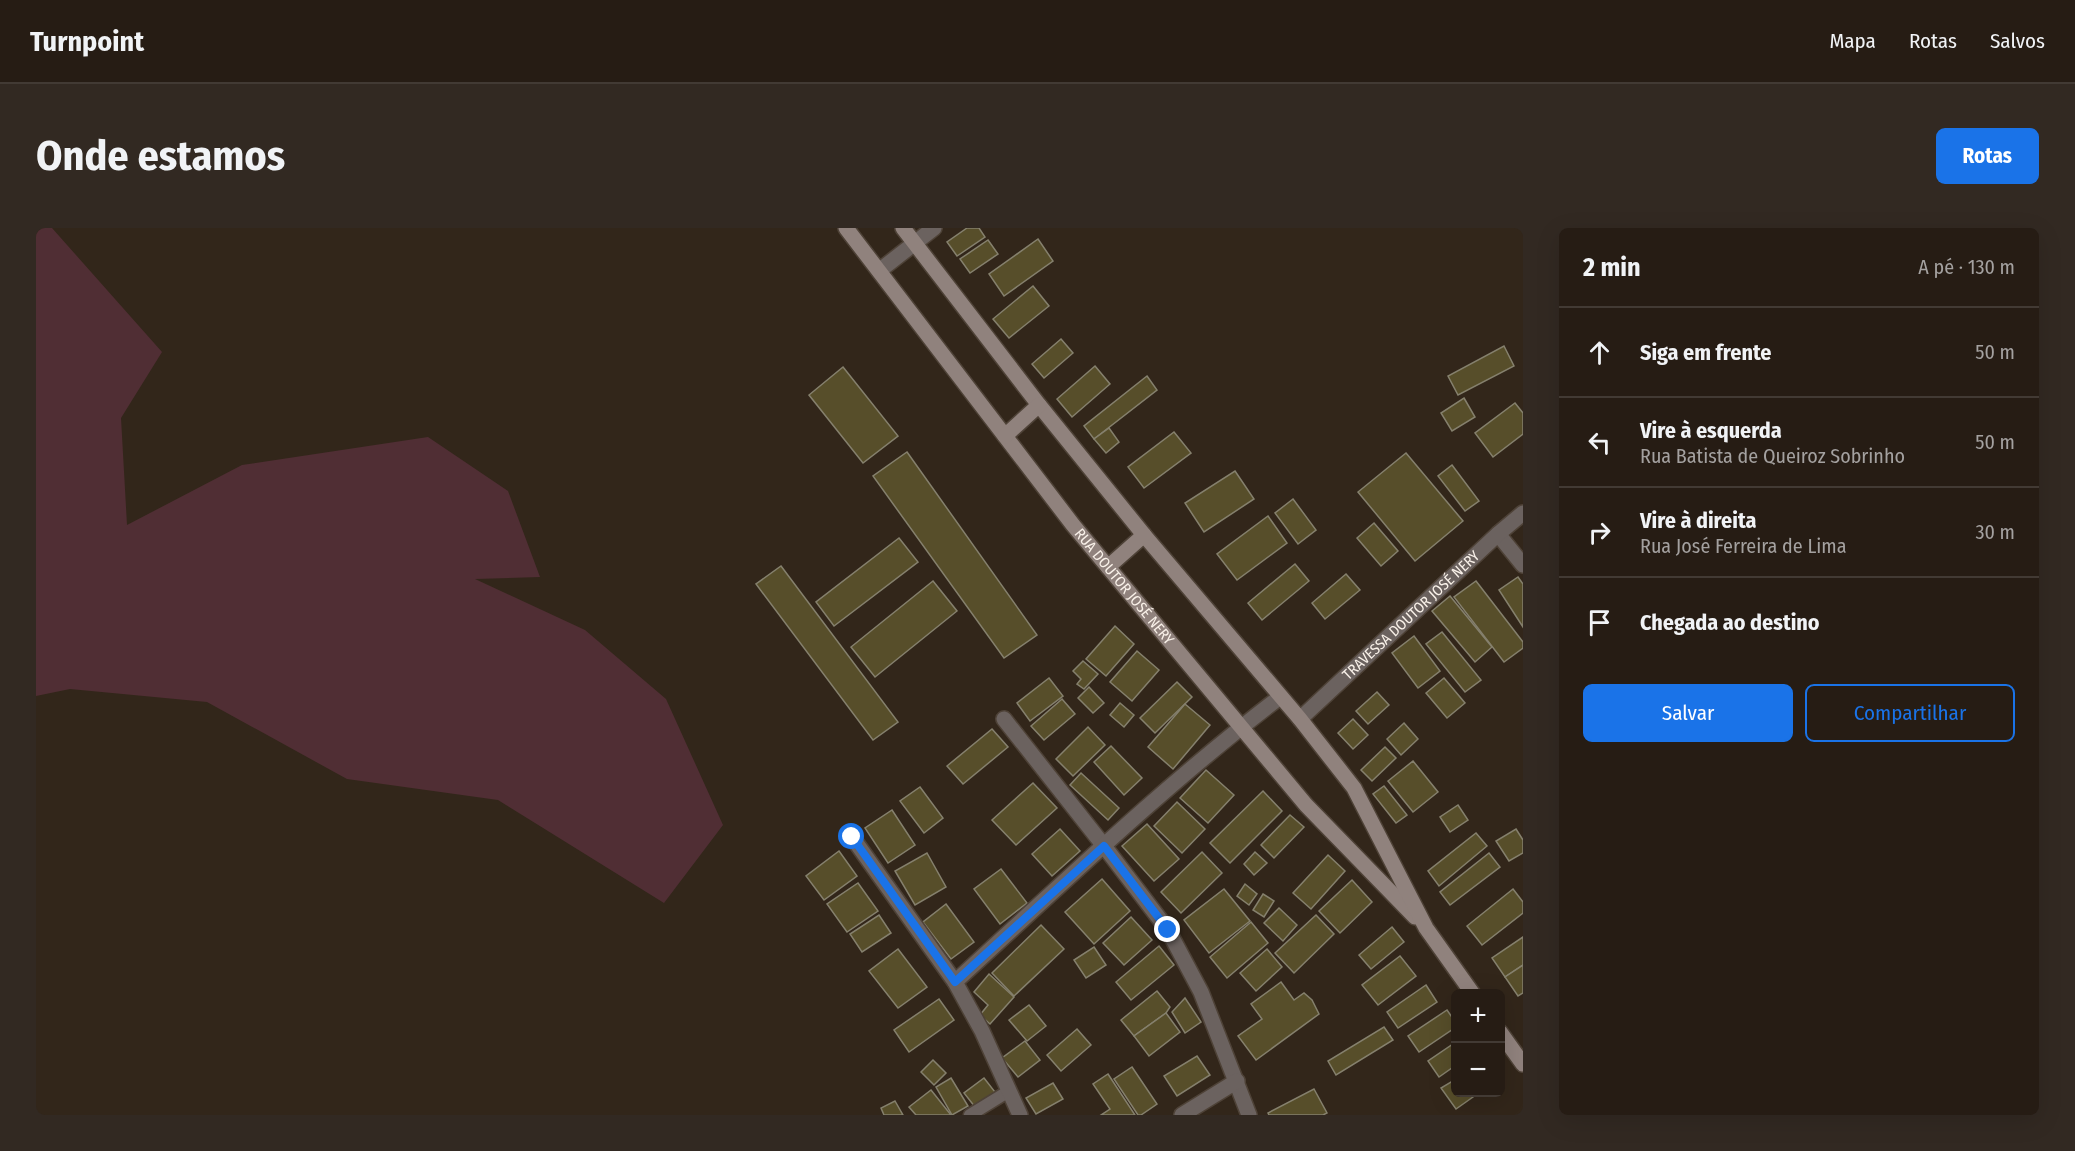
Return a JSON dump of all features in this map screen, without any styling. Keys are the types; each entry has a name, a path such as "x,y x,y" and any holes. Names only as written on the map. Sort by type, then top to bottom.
{"street":[{"name":"RUA DOUTOR JOSÉ NERY","path":"846,228 1073,525 1306,805 1426,928 1470,989"},
{"name":"RUA DOUTOR JOSÉ NERY","path":"903,228 1039,405 1144,535 1300,719 1354,788 1426,928"},
{"path":"879,271 934,228"},
{"path":"1005,436 1039,405"},
{"name":"TRAVESSA DOUTOR JOSÉ NERY","path":"1300,719 1523,513"},
{"path":"1498,534 1523,565"},
{"path":"1108,567 1144,535"},
{"path":"955,982 1104,846 1241,727 1280,697"},
{"path":"1004,719 1168,930 1201,992 1249,1115"},
{"path":"852,837 955,982 982,1031 1020,1115"},
{"path":"1505,1039 1523,1064"},
{"path":"1182,1115 1237,1081"}],"lane":[{"path":"970,1115 1009,1091"}],"shaded area":[{"path":"36,228 52,228 162,352 121,418 127,525 242,465 428,437 508,491 540,577 475,579 585,630 666,699 723,825 664,903 498,800 347,779 207,702 70,689 36,696"}],"building":[{"path":"967,228 979,228 985,237 957,256 947,242"},
{"path":"1038,239 1053,261 1004,296 989,274"},
{"path":"988,240 998,254 970,273 960,259"},
{"path":"1033,286 1049,306 1009,338 993,319"},
{"path":"1061,339 1073,353 1044,378 1032,364"},
{"path":"1504,346 1514,366 1458,395 1448,376"},
{"path":"1095,366 1110,384 1072,417 1057,399"},
{"path":"843,367 898,436 863,463 809,395"},
{"path":"1147,376 1157,390 1094,439 1084,426"},
{"path":"1464,398 1475,417 1452,431 1441,413"},
{"path":"1515,403 1523,413 1523,434 1493,457 1475,433"},
{"path":"1109,428 1119,442 1106,453 1094,439"},
{"path":"1174,432 1191,453 1144,488 1128,467"},
{"path":"907,452 1037,635 1004,658 873,476"},
{"path":"1406,453 1463,521 1415,561 1358,492"},
{"path":"1452,465 1479,501 1465,511 1438,476"},
{"path":"1235,471 1254,499 1204,532 1185,503"},
{"path":"1293,499 1316,530 1298,544 1275,513"},
{"path":"1268,516 1287,543 1237,580 1217,554"},
{"path":"1374,523 1398,551 1381,566 1357,538"},
{"path":"899,538 918,562 834,626 816,602"},
{"path":"1295,564 1309,581 1262,620 1248,603"},
{"path":"781,566 898,722 873,740 756,584"},
{"path":"1346,574 1360,590 1325,619 1312,603"},
{"path":"1518,577 1523,584 1523,627 1499,590"},
{"path":"933,581 957,611 875,677 851,647"},
{"path":"1476,581 1523,642 1523,648 1504,662 1454,597"},
{"path":"1450,596 1492,647 1475,662 1432,611"},
{"path":"1115,626 1134,644 1106,676 1086,659"},
{"path":"1442,632 1481,680 1465,692 1426,644"},
{"path":"1414,636 1440,671 1418,688 1392,653"},
{"path":"1137,651 1159,670 1132,701 1110,682"},
{"path":"1083,661 1098,674 1084,689 1077,684 1081,679 1073,671"},
{"path":"1049,678 1063,696 1030,721 1017,703"},
{"path":"1444,678 1465,703 1447,718 1426,693"},
{"path":"1177,682 1192,697 1155,733 1140,718"},
{"path":"1089,687 1104,703 1093,713 1078,698"},
{"path":"1377,692 1389,705 1368,724 1356,711"},
{"path":"1062,699 1075,714 1044,740 1031,726"},
{"path":"1120,703 1134,715 1124,727 1110,715"},
{"path":"1185,704 1210,725 1173,769 1148,747"},
{"path":"1353,719 1368,735 1353,749 1338,733"},
{"path":"1404,723 1418,739 1401,755 1387,739"},
{"path":"1088,727 1105,745 1073,776 1056,759"},
{"path":"992,729 1008,747 963,784 947,766"},
{"path":"1111,746 1142,778 1124,795 1094,762"},
{"path":"1385,747 1396,758 1372,781 1361,770"},
{"path":"1413,761 1438,792 1413,812 1388,781"},
{"path":"1206,770 1234,795 1208,823 1180,798"},
{"path":"1081,773 1119,808 1108,820 1070,785"},
{"path":"1033,783 1057,808 1016,845 992,820"},
{"path":"1384,786 1407,815 1396,823 1373,794"},
{"path":"920,787 943,818 924,833 900,801"},
{"path":"1263,791 1282,811 1230,863 1210,843"},
{"path":"1177,802 1205,829 1182,853 1154,826"},
{"path":"1458,805 1468,820 1450,832 1440,817"},
{"path":"892,810 915,845 888,863 865,828"},
{"path":"1290,815 1304,827 1274,858 1261,845"},
{"path":"1147,824 1179,859 1154,881 1122,846"},
{"path":"1060,829 1080,851 1052,876 1032,854"},
{"path":"1516,829 1523,840 1523,853 1509,861 1496,841"},
{"path":"1476,833 1487,846 1439,886 1428,871"},
{"path":"839,851 857,876 824,900 806,876"},
{"path":"1202,852 1222,873 1181,913 1161,892"},
{"path":"1255,852 1267,863 1254,875 1244,864"},
{"path":"927,853 946,887 915,905 895,871"},
{"path":"1489,853 1500,867 1450,905 1440,892"},
{"path":"1328,855 1345,871 1311,909 1293,893"},
{"path":"1001,869 1027,903 1000,924 974,889"},
{"path":"1102,879 1130,911 1094,944 1065,912"},
{"path":"1352,880 1372,902 1340,933 1319,911"},
{"path":"858,883 878,911 847,932 827,904"},
{"path":"1245,884 1257,894 1249,905 1237,896"},
{"path":"1224,889 1250,921 1209,953 1184,920"},
{"path":"1513,889 1523,902 1523,913 1482,945 1467,926"},
{"path":"1263,894 1274,901 1264,917 1253,910"},
{"path":"946,904 974,942 951,959 923,922"},
{"path":"1279,908 1297,925 1283,941 1264,923"},
{"path":"879,915 891,933 862,952 850,934"},
{"path":"1316,915 1334,934 1294,973 1275,953"},
{"path":"1131,917 1152,940 1124,965 1103,943"},
{"path":"1251,922 1268,943 1227,978 1210,957"},
{"path":"1041,925 1064,949 1014,996 992,973"},
{"path":"1392,927 1404,942 1371,969 1359,955"},
{"path":"1523,937 1523,965 1505,977 1492,958"},
{"path":"1159,946 1174,965 1131,1000 1116,982"},
{"path":"1094,947 1106,965 1086,978 1074,960"},
{"path":"898,949 927,987 898,1008 869,971"},
{"path":"1267,949 1282,967 1256,991 1240,973"},
{"path":"1400,956 1416,976 1378,1005 1362,985"},
{"path":"1523,965 1523,993 1518,996 1505,977"},
{"path":"989,974 1014,997 990,1024 980,1015 988,1005 974,992"},
{"path":"1281,982 1294,1000 1304,993 1312,1000 1319,1014 1256,1060 1238,1036 1262,1019 1251,1004"},
{"path":"1426,985 1437,1002 1398,1028 1387,1012"},
{"path":"1157,991 1170,1007 1166,1013 1134,1036 1121,1020"},
{"path":"1185,998 1201,1022 1185,1033 1172,1012"},
{"path":"939,999 954,1020 909,1052 894,1030"},
{"path":"1029,1005 1046,1026 1027,1041 1009,1020"},
{"path":"1447,1010 1451,1016 1451,1030 1419,1052 1408,1036"},
{"path":"1166,1013 1180,1032 1149,1056 1134,1036"},
{"path":"1384,1027 1393,1040 1336,1075 1328,1061"},
{"path":"1077,1029 1091,1045 1061,1071 1047,1055"},
{"path":"1025,1041 1040,1060 1018,1077 1002,1058"},
{"path":"1451,1045 1451,1069 1439,1077 1428,1061"},
{"path":"1197,1056 1210,1075 1177,1096 1164,1076"},
{"path":"933,1060 946,1073 934,1085 921,1072"},
{"path":"1132,1067 1157,1104 1141,1115 1138,1115 1114,1079"},
{"path":"1108,1074 1135,1115 1101,1115 1110,1109 1093,1084"},
{"path":"951,1078 968,1106 952,1115 936,1087"},
{"path":"984,1078 995,1092 975,1107 964,1093"},
{"path":"1451,1082 1451,1097 1473,1097 1456,1109 1441,1088"},
{"path":"1053,1083 1063,1099 1036,1114 1026,1098"},
{"path":"1314,1089 1327,1113 1323,1115 1269,1115 1268,1113"},
{"path":"931,1090 951,1115 916,1115 909,1107"},
{"path":"895,1101 903,1115 884,1115 881,1108"}],"route":[{"path":"852,837 955,982 1104,846 1168,930"}]}
